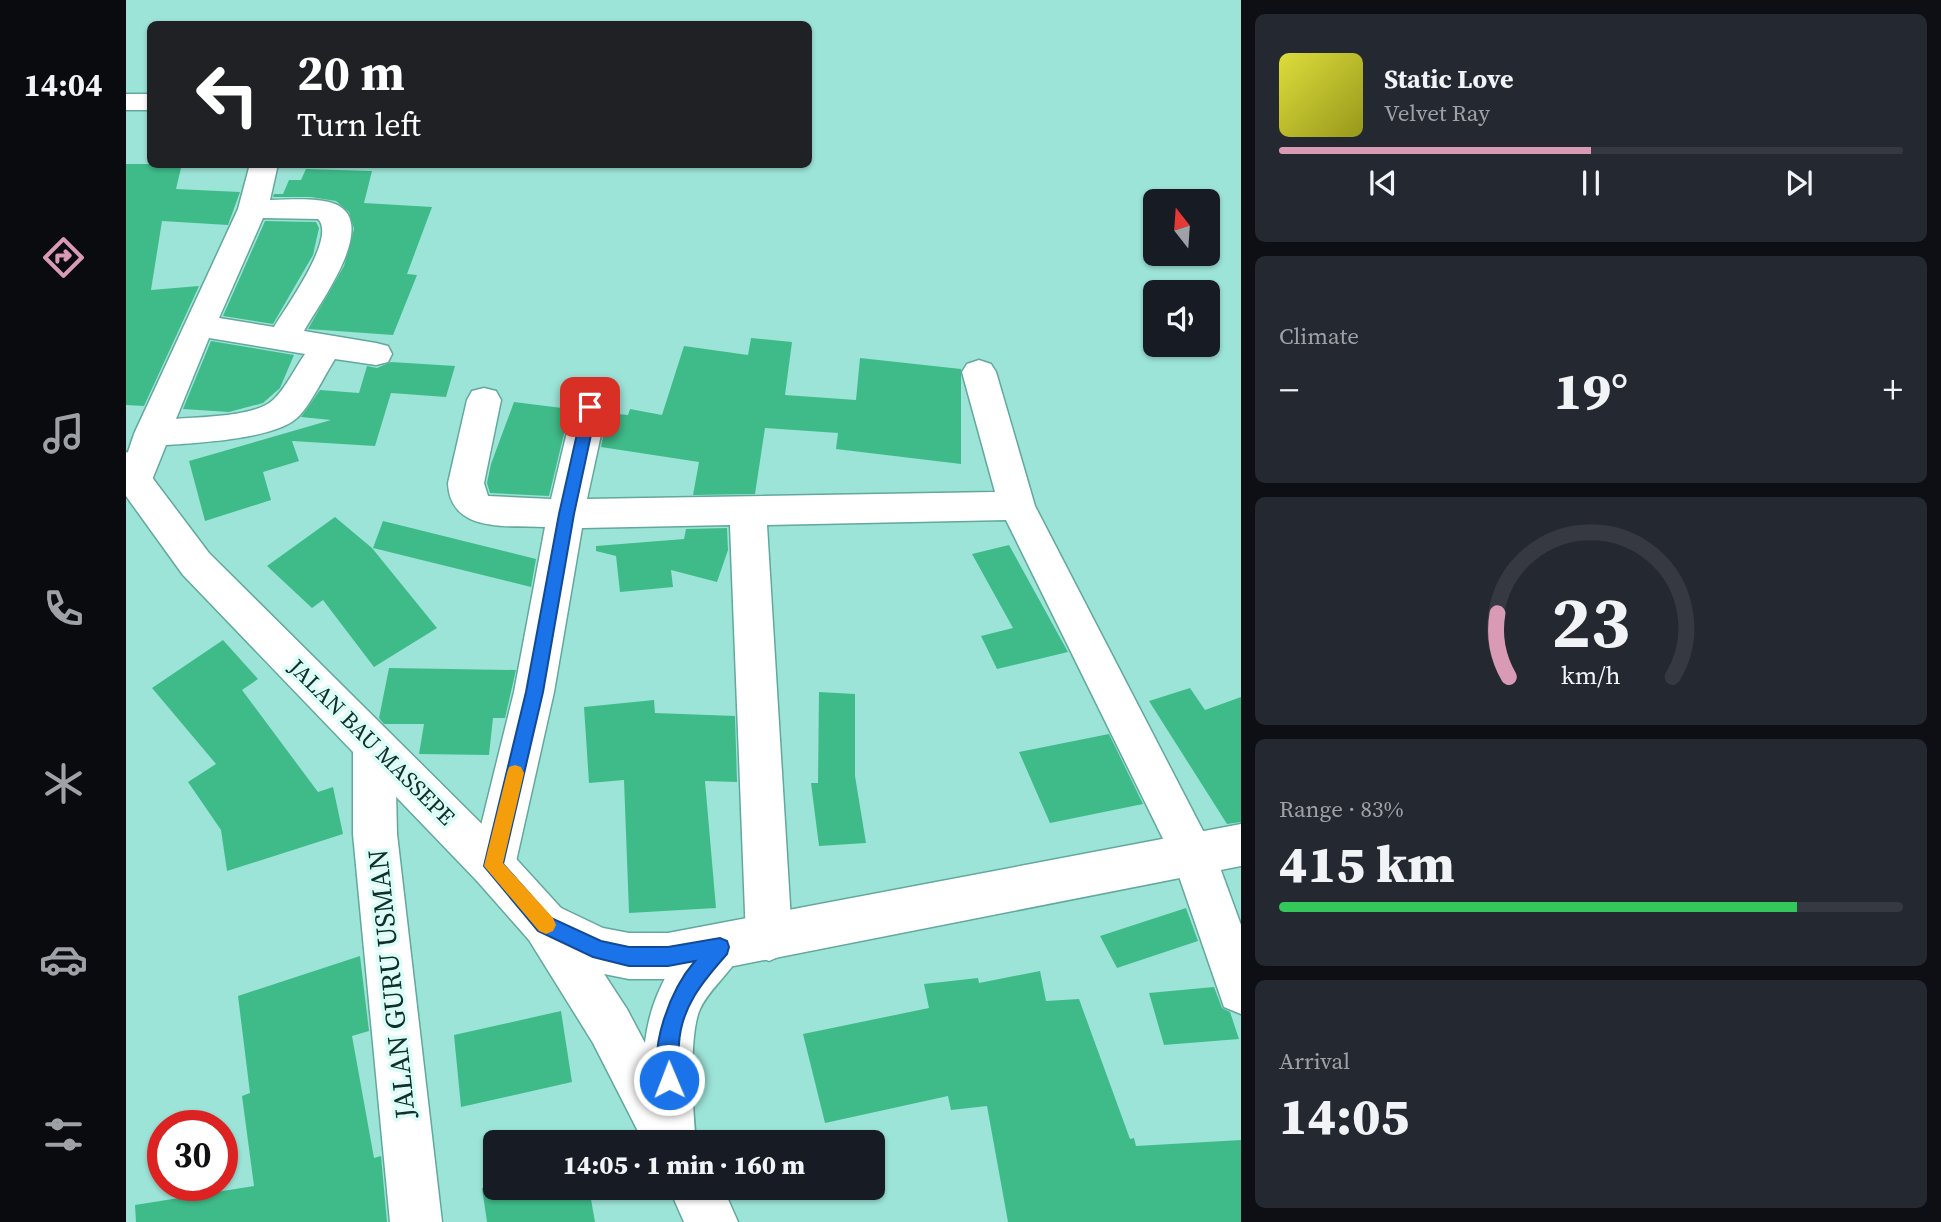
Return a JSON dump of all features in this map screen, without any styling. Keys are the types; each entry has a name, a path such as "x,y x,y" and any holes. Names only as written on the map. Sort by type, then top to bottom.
{"street":[{"path":"126,102 147,102"},
{"path":"132,481 253,209 263,168"},
{"path":"253,209 322,210 330,212 337,223 339,234 336,247 283,339"},
{"path":"201,326 376,354"},
{"path":"151,434 256,422 277,415 285,408 327,346"},
{"path":"979,372 1017,506 1193,854 1241,990"},
{"path":"484,400 466,483 466,494 471,503 480,510 566,514 1017,506"},
{"path":"493,866 534,692 566,514 590,407"},
{"name":"JALAN BAU MASSEPE","path":"132,481 186,550 493,866 545,924"},
{"path":"748,511 769,938"},
{"name":"JALAN GURU USMAN","path":"374,745 374,834 416,1222"},
{"path":"545,924 599,950 629,956 668,956 1241,845"},
{"path":"545,924 610,1026 665,1130"},
{"path":"671,1130 668,1059 675,1015 690,982 720,947"},
{"path":"701,1200 712,1222"}],"building":[{"path":"126,164 147,164 147,168 181,168 176,189 240,192 228,225 162,221 151,290 199,286 144,406 126,405"},
{"path":"306,169 372,171 364,203 432,207 407,274 417,275 393,335 308,329 344,266 354,229 349,212 336,201 311,197 273,197 274,194 283,194 289,180 301,180"},
{"path":"265,221 316,222 319,228 313,255 273,324 223,316"},
{"path":"751,338 792,342 785,395 856,400 860,358 961,369 961,464 836,449 838,433 765,428 755,494 693,495 699,462 601,447 608,413 628,415 630,409 662,415 684,346 748,355"},
{"path":"211,341 294,355 280,388 263,403 229,412 183,409"},
{"path":"391,362 455,366 446,397 391,393 375,446 292,441 299,461 263,472 271,500 205,521 189,461 331,420 301,417 320,390 359,393 367,366 377,368"},
{"path":"514,402 570,409 549,496 490,493 487,483 491,464"},
{"path":"335,517 372,548 437,628 374,667 323,600 312,608 267,566"},
{"path":"383,521 536,559 531,587 373,548"},
{"path":"727,528 728,550 717,582 671,570 673,587 620,592 616,556 596,551 596,546 684,539 686,529"},
{"path":"1009,545 1068,652 997,669 981,636 1013,628 972,554"},
{"path":"223,640 258,679 242,690 318,792 333,787 343,834 227,871 221,830 188,782 216,764 152,688"},
{"path":"389,668 516,670 505,718 493,718 489,755 419,754 424,724 384,724 379,718"},
{"path":"1190,688 1205,710 1241,697 1241,822 1227,824 1149,701"},
{"path":"819,692 855,694 855,776 866,843 819,846 811,783 818,783"},
{"path":"654,700 655,713 735,716 737,782 705,781 716,908 629,913 624,780 589,783 584,707"},
{"path":"1109,734 1143,804 1050,823 1019,752"},
{"path":"1186,908 1198,941 1117,968 1100,936"},
{"path":"360,956 369,1031 352,1036 374,1158 381,1156 387,1222 136,1222 135,1205 160,1201 238,1201 238,1189 254,1186 242,1096 250,1093 238,996"},
{"path":"1040,971 1046,1001 1079,999 1130,1139 1134,1138 1136,1146 1241,1140 1241,1222 1008,1222 987,1106 951,1110 948,1096 825,1123 803,1034 929,1008 924,984 978,978 979,983"},
{"path":"1214,987 1222,1008 1230,1012 1239,1039 1164,1045 1149,993"},
{"path":"561,1011 572,1082 461,1107 454,1035"},
{"path":"484,1200 591,1200 595,1222 487,1222"}],"slow traffic":[{"path":"515,773 493,866 546,925"}],"route":[{"path":"590,407 566,514 534,692 493,866 545,924 599,950 629,956 668,956 720,947 690,982 675,1015 669,1042 669,1080"}]}
